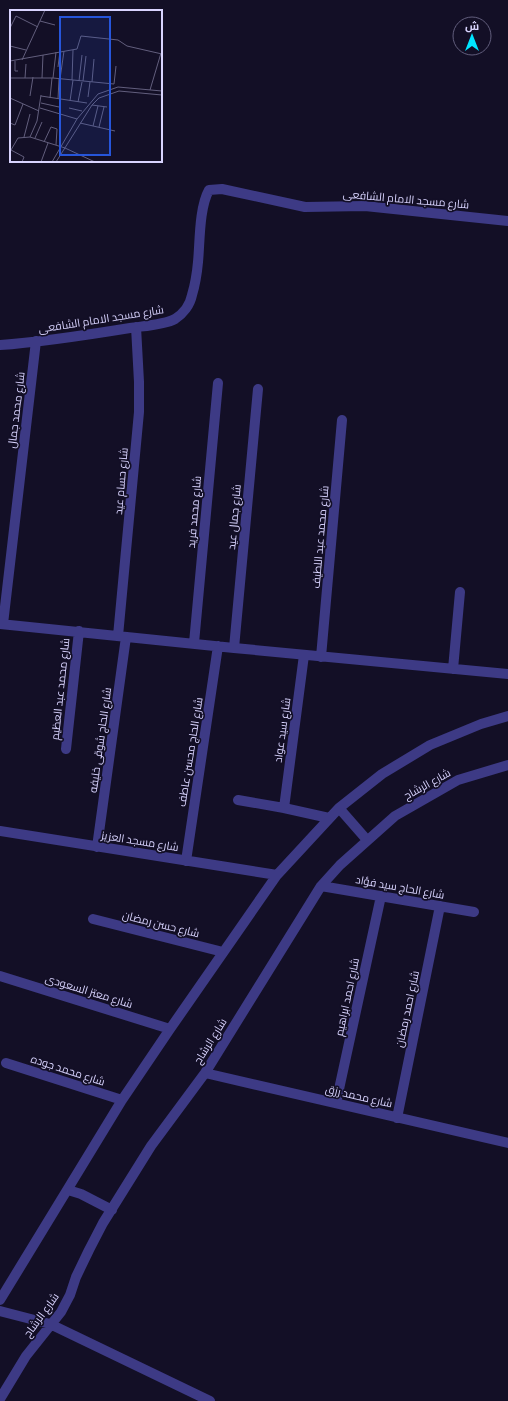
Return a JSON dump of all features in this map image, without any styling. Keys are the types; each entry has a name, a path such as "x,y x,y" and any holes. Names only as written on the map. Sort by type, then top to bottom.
{"street":[{"name":"شارع مسجد الامام الشافعى","path":"0,345 136,327 174,320 185,311 192,297 198,264 200,229 206,195 209,190 222,189 305,206 365,206 508,221"},
{"name":"شارع حسام عيد","path":"122,636 139,412 136,327"},
{"name":"شارع محمد جمال","path":"2,624 36,341"},
{"name":"شارع محمد فريد","path":"194,643 218,383"},
{"name":"شارع جمال عيد","path":"234,648 258,388"},
{"name":"شارع محمد عبد اللطيف","path":"321,657 342,420"},
{"path":"452,669 460,592"},
{"path":"2,624 321,657 508,674"},
{"name":"شارع محمد عبد العظيم","path":"66,749 79,631"},
{"name":"شارع الحاج شوقى خليفه","path":"97,847 122,636"},
{"name":"شارع الحاج محسن عاطف","path":"186,861 218,646"},
{"name":"شارع سيد عواد","path":"284,808 304,655"},
{"path":"0,1300 122,1100 276,875 329,818 342,811 382,774 430,745 481,724 508,716"},
{"name":"شارع الرشاح","path":"0,1399 26,1356 61,1312 70,1295 76,1277 89,1250 151,1146 205,1073 321,886 340,865 395,816 458,780 508,765"},
{"path":"238,800 329,818"},
{"path":"342,811 367,840"},
{"name":"شارع مسجد العزيز","path":"0,831 276,875"},
{"name":"شارع الحاج سيد فؤاد","path":"321,886 474,912"},
{"name":"شارع احمد ابراهيم","path":"336,1103 381,896"},
{"name":"شارع احمد رمضان","path":"397,1118 440,906"},
{"name":"شارع حسن رمضان","path":"93,919 223,952"},
{"name":"شارع معتز السعودى","path":"0,976 170,1029"},
{"name":"شارع محمد جوده","path":"6,1063 122,1100"},
{"name":"شارع محمد رزق","path":"205,1073 508,1143"},
{"path":"68,1190 81,1194 112,1210"},
{"path":"3,1311 50,1324 210,1401"}]}
